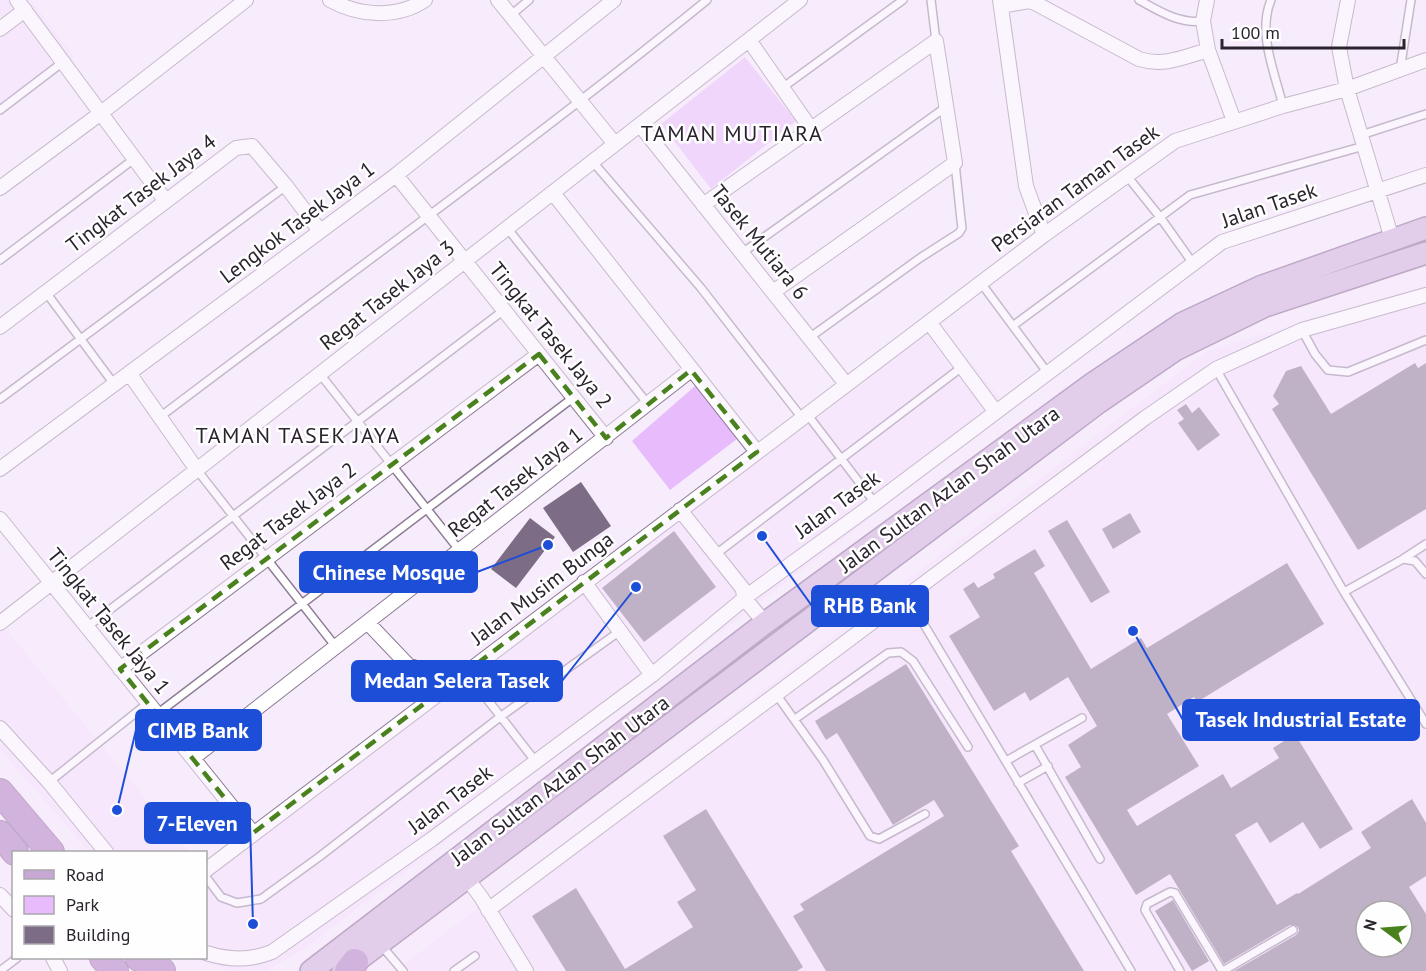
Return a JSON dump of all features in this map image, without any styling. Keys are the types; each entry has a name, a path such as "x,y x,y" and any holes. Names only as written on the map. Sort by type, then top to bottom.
{"highway":[{"path":"0,792 50,851"},
{"path":"0,834 14,851"},
{"path":"142,959 162,971"}],"main road":[{"name":"Jalan Sultan Azlan Shah Utara","path":"311,971 771,622 1092,384 1183,323 1260,287 1426,228"},
{"name":"Jalan Sultan Azlan Shah Utara","path":"348,968 1099,402 1175,350 1264,306 1426,253"},
{"path":"755,663 769,645 771,622 785,628 825,602 834,603"}],"street":[{"path":"0,188 246,0"},
{"path":"330,0 345,8 377,14 413,8 425,0"},
{"path":"498,0 615,144"},
{"name":"Lengkok Tasek Jaya 1","path":"0,469 396,175 614,0"},
{"name":"Regat Tasek Jaya 3","path":"0,623 800,0"},
{"path":"1207,0 1203,21 1208,50 1234,121"},
{"path":"1348,0 1339,39 1347,88 1392,239"},
{"path":"1044,236 1026,186 1001,3 1029,1 1035,3 1149,62 1167,63 1208,50"},
{"path":"0,29 21,5 165,200"},
{"path":"749,40 811,129"},
{"path":"703,205 936,41 955,163 773,292"},
{"name":"Persiaran Taman Tasek","path":"846,384 1175,141 1347,88 1426,60"},
{"name":"Tasek Mutiara 6","path":"640,125 846,384"},
{"name":"Tingkat Tasek Jaya 4","path":"0,327 236,148 252,146 320,231"},
{"name":"Tingkat Tasek Jaya 2","path":"396,175 606,438"},
{"name":"Jalan Tasek","path":"207,953 247,959 272,952 432,840 652,675 746,593 875,503 1192,262 1222,242 1426,175"},
{"path":"553,193 756,452"},
{"path":"488,910 1135,425 1216,369 1302,330 1426,295"},
{"path":"929,322 995,411"},
{"name":"Regat Tasek Jaya 2","path":"120,669 539,354"},
{"name":"Regat Tasek Jaya 1","path":"193,758 691,370"},
{"path":"129,373 197,470"},
{"name":"Jalan Musim Bunga","path":"207,869 846,384"},
{"path":"680,510 771,622"},
{"name":"Tingkat Tasek Jaya 1","path":"0,519 253,833"},
{"path":"584,582 652,675"},
{"path":"368,623 408,665 452,682"},
{"path":"0,728 49,782 105,851"},
{"path":"466,878 526,971"},
{"path":"0,895 12,908"}],"lane":[{"path":"511,15 529,0"},
{"path":"160,417 301,310 430,217 707,0"},
{"path":"782,88 903,0"},
{"path":"931,0 936,41"},
{"path":"1139,0 1170,17 1191,22 1203,21"},
{"path":"1271,0 1267,10 1266,36 1283,106"},
{"path":"1400,70 1411,0"},
{"path":"0,110 63,62"},
{"path":"742,253 946,107"},
{"path":"1014,325 1190,195 1363,141 1426,114"},
{"path":"0,261 134,159"},
{"path":"593,162 701,288 804,416 842,459 875,503"},
{"path":"809,338 920,258 959,233 962,228 955,163"},
{"path":"1126,176 1160,217 1192,262"},
{"path":"0,399 286,186"},
{"path":"507,228 648,404"},
{"path":"981,283 1047,372"},
{"path":"45,291 114,384"},
{"path":"87,627 504,310"},
{"path":"1302,330 1315,354 1328,370 1348,372 1426,340"},
{"path":"716,554 962,367"},
{"path":"1216,369 1344,592 1426,724"},
{"path":"320,374 460,550"},
{"path":"49,782 301,603 574,397"},
{"path":"197,470 336,647"},
{"path":"1344,592 1426,544"},
{"path":"1403,559 1415,561 1426,574"},
{"path":"907,596 1131,971"},
{"path":"207,878 221,897 237,903 261,898 319,857 500,717 620,631"},
{"path":"795,719 888,653 901,652 913,661 968,747"},
{"path":"466,672 536,762"},
{"path":"776,693 870,836 879,839 925,814"},
{"path":"1006,761 1082,718"},
{"path":"1035,745 1100,859"},
{"path":"1018,783 1048,766"},
{"path":"1180,971 1144,910 1147,904 1170,892 1175,893 1223,971 1293,930"},
{"path":"379,943 403,971"},
{"path":"454,971 475,956"},
{"path":"0,971 15,959"}],"highlighted area":[{"path":"539,354 606,438 691,370 757,452 253,833 120,669"}],"shaded area":[{"path":"0,0 31,0 75,57 0,113"},
{"path":"1426,285 1426,971 395,971 1207,351"},
{"path":"931,313 1011,411 302,951 267,970 231,971 195,959 207,959 207,859"},
{"path":"5,628 189,851 88,851 0,750 0,631"}],"green space":[{"path":"745,57 796,121 711,189 661,124"},
{"path":"695,386 737,439 670,490 632,441"}],"building":[{"path":"1415,363 1418,368 1426,363 1426,509 1358,550 1272,409 1279,404 1273,396 1286,371 1301,366 1331,414"},
{"path":"1186,404 1192,413 1199,407 1220,435 1198,451 1178,423 1184,419 1177,410"},
{"path":"581,482 611,526 573,552 543,508"},
{"path":"1130,513 1141,532 1113,549 1102,529"},
{"path":"530,518 555,537 516,588 491,569"},
{"path":"1067,520 1110,592 1091,603 1048,531"},
{"path":"674,531 716,587 644,642 602,588"},
{"path":"1035,549 1045,566 1034,573 1091,669 1141,638 1147,648 1287,563 1324,624 1197,702 1194,697 1167,714 1199,766 1127,810 1137,826 1223,774 1231,788 1279,758 1273,748 1295,734 1353,829 1320,849 1303,822 1270,843 1257,822 1235,835 1277,905 1371,848 1361,832 1412,799 1426,823 1426,876 1409,887 1426,914 1426,971 1234,971 1296,935 1299,931 1298,927 1290,925 1224,964 1170,874 1136,895 1065,777 1081,767 1068,745 1097,726 1068,677 1030,701 1025,692 994,711 949,636 980,617 963,589 974,582 978,588 995,578 993,574"},
{"path":"906,664 1019,846 1011,851 1084,971 826,971 793,916 804,910 800,904 944,816 934,800 893,825 837,733 826,740 815,721"},
{"path":"706,809 803,967 797,971 566,971 532,916 576,888 625,969 693,927 677,902 696,890 663,836"},
{"path":"1173,900 1209,961 1192,971 1155,911"}],"place":[{"name":"RHB Bank","path":"762,536"},
{"name":"Chinese Mosque","path":"548,545"},
{"name":"Medan Selera Tasek","path":"636,587"},
{"name":"Tasek Industrial Estate","path":"1133,631"},
{"name":"CIMB Bank","path":"117,810"},
{"name":"7-Eleven","path":"253,924"}],"district":[{"name":"TAMAN MUTIARA","path":"732,133"},
{"name":"TAMAN TASEK JAYA","path":"298,435"}]}
